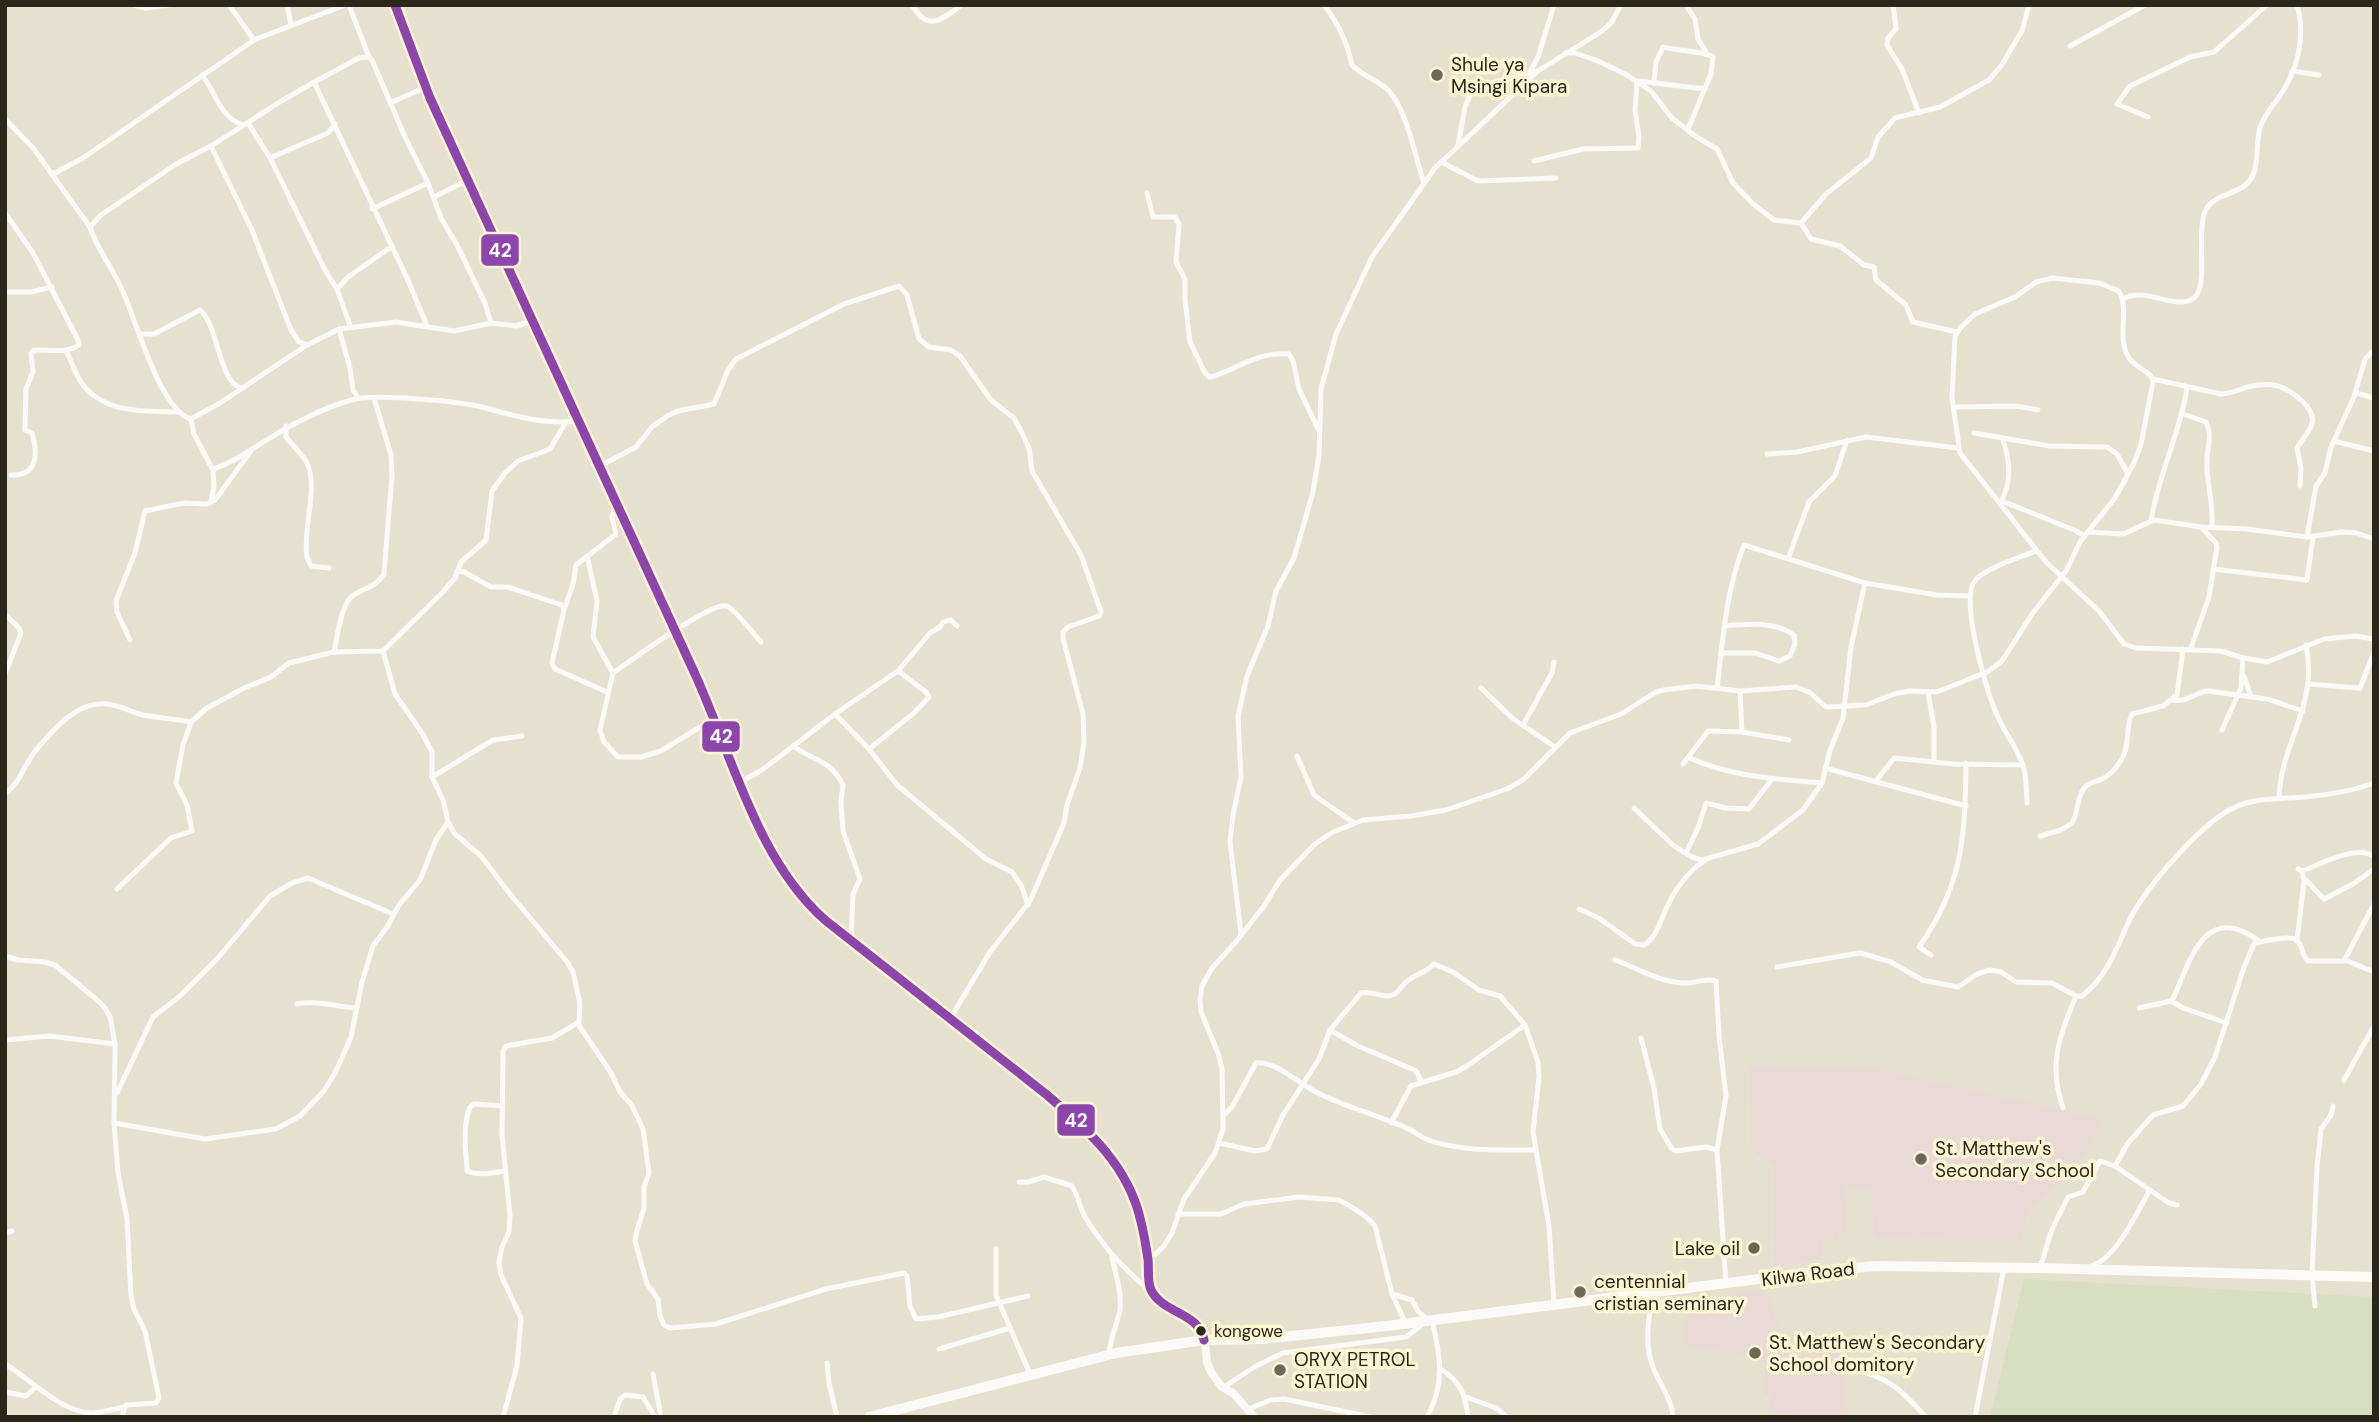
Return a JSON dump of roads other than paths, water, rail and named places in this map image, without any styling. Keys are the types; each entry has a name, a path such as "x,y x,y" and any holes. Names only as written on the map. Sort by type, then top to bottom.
{"highway":[{"name":"Kilwa Road","path":"869,1417 1109,1354 1204,1340 1262,1339 1406,1324 1653,1291 1877,1266 2374,1277"}],"main road":[{"path":"396,5 426,87 577,421 600,466 615,507 675,629 762,830 798,892 812,909 851,942 1079,1122 1119,1165 1130,1185 1140,1215 1152,1292 1164,1307 1200,1327 1204,1333 1211,1372 1254,1417"}],"street":[{"path":"134,5 168,5"},
{"path":"229,5 254,40"},
{"path":"287,5 291,25"},
{"path":"51,173 83,158 254,40 347,5 428,183 441,218 485,303 491,323"},
{"path":"912,5 920,16 928,21 935,21 942,20 962,5"},
{"path":"1324,5 1348,44 1352,65 1386,89 1396,102 1407,126 1424,183"},
{"path":"1530,72 1542,46 1554,5"},
{"path":"1241,934 1230,842 1241,777 1238,716 1247,676 1268,626 1276,591 1294,558 1313,492 1320,455 1321,389 1336,334 1372,257 1441,162 1538,71 1602,32 1611,23 1621,5"},
{"path":"1686,5 1695,19 1698,39 1707,54"},
{"path":"1893,5 1896,29 1888,38 1887,45 1902,69 1919,113"},
{"path":"1801,223 1826,194 1871,158 1878,136 1893,120 1940,107 1989,80 2001,66 2022,31 2029,5"},
{"path":"2070,47 2145,5"},
{"path":"2148,117 2117,105 2128,87 2190,57 2214,52 2267,5"},
{"path":"2123,299 2136,294 2185,302 2197,295 2202,280 2200,233 2204,213 2216,200 2250,181 2261,126 2268,110 2283,90 2299,51 2301,34 2297,5"},
{"path":"1654,83 1656,62 1663,47 1712,56 1714,61 1705,89 1688,129"},
{"path":"1566,53 1575,53 1598,61 1655,94 1668,114 1695,136 1717,149 1733,183 1760,210 1774,220 1801,223"},
{"path":"90,227 101,215 176,164 211,146 314,82 359,58 369,57"},
{"path":"1458,146 1465,107 1472,90 1538,71"},
{"path":"2292,71 2319,75"},
{"path":"202,75 220,106 233,121 245,124 270,158 337,289 351,328"},
{"path":"314,82 427,326"},
{"path":"1636,82 1705,89"},
{"path":"1534,161 1583,149 1638,148 1639,137 1634,110 1636,82"},
{"path":"390,103 426,87"},
{"path":"5,119 34,149 90,227 124,292 158,379 179,412"},
{"path":"328,133 335,124"},
{"path":"270,158 328,133 340,134"},
{"path":"211,146 252,230 291,330 299,342 307,345"},
{"path":"1441,162 1478,181 1556,178"},
{"path":"434,197 468,180"},
{"path":"372,209 428,183"},
{"path":"1147,193 1153,217 1175,217 1179,224 1176,262 1185,279 1190,342 1205,373 1210,377 1215,376 1246,361 1289,354 1293,360 1299,389 1321,433"},
{"path":"5,213 25,239 52,287 79,345 70,351 34,350 33,372 26,389 25,430 34,436 35,461 24,474 11,475"},
{"path":"1801,223 1811,239 1840,246 1864,265 1874,267 1876,280 1906,305 1913,322 1957,332"},
{"path":"337,289 348,277 391,247"},
{"path":"2300,486 2301,468 2297,448 2310,432 2313,422 2307,406 2284,386 2254,386 2228,394 2187,388 2153,379 2127,354 2123,299 2117,290 2099,283 2045,279 2034,282 2011,299 1975,314 1957,332 1952,376 1958,448 2036,551 2061,578 2099,611 2127,645 2136,648 2227,652 2243,658 2271,661 2306,645 2344,636 2374,639"},
{"path":"5,292 31,292 52,287"},
{"path":"600,466 636,447 652,427 667,416 678,411 714,404 723,379 736,359 844,304 901,287 907,295 919,338 929,347 951,350 960,356 991,400 1014,418 1029,448 1032,471 1081,555 1101,612 1099,616 1068,627 1063,632 1083,714 1084,742 1080,768 1067,805 1064,823 1028,905 990,951 950,1018"},
{"path":"140,334 155,334 200,310 209,325 230,382 241,388"},
{"path":"191,419 204,414 307,345 339,329 396,322 454,331 491,323 516,326 532,321"},
{"path":"339,329 353,390 358,398"},
{"path":"2213,569 2307,580 2314,493 2325,473 2333,441 2356,393 2365,359 2374,350"},
{"path":"65,351 80,382 97,398 125,409 179,412 191,419 194,434 213,470 211,502"},
{"path":"1148,1261 1164,1246 1172,1233 1188,1191 1219,1143 1224,1115 1222,1069 1205,1025 1200,1000 1205,979 1288,870 1325,837 1363,820 1446,810 1507,789 1522,780 1570,733 1621,714 1656,692 1696,686 1740,691 1796,687 1809,692 1824,706 1845,706 1872,703 1910,691 1939,692 1984,674 2004,658 2032,614 2061,578 2087,534 2115,498 2141,444 2153,379"},
{"path":"2151,521 2158,483 2183,414 2187,388"},
{"path":"345,402 353,390"},
{"path":"2356,393 2374,398"},
{"path":"213,470 286,426 358,398 437,401 478,406 519,418 577,421"},
{"path":"334,652 349,599 375,585 384,574 392,475 391,455 374,398"},
{"path":"1953,407 2016,406 2038,410"},
{"path":"2183,414 2206,422 2210,433 2207,457 2213,510 2212,527"},
{"path":"117,889 171,838 192,831 187,805 176,783 183,745 191,722 207,708 271,677 289,663 334,652 383,651 437,599 455,578 461,562 485,540 491,497 497,483 518,461 550,449 566,422"},
{"path":"286,426 286,437 308,467 310,487 307,557 311,565 329,568"},
{"path":"1974,433 2049,446 2107,447 2117,454 2128,474"},
{"path":"1767,454 1797,452 1866,437 1958,448"},
{"path":"1788,559 1809,502 1835,476 1847,440"},
{"path":"2000,502 2010,468 2003,440"},
{"path":"2333,441 2374,451"},
{"path":"130,640 117,612 116,601 135,553 145,511 184,503 207,504 215,500 253,448"},
{"path":"2000,502 2087,534 2123,534 2151,521 2201,527 2246,528 2310,537 2342,532 2374,538"},
{"path":"607,692 553,666 552,663 564,610 570,599 576,565 616,534 612,517 615,507"},
{"path":"2191,649 2209,597 2217,545 2201,527"},
{"path":"1717,688 1728,596 1744,545 1865,583 1937,595 1969,596"},
{"path":"2027,803 2023,765 1994,709 1984,674 1974,636 1969,596 1973,583 1981,574 2036,551"},
{"path":"587,556 597,601 593,636 613,673"},
{"path":"457,571 491,587 508,587 546,598 562,606 564,610"},
{"path":"1634,808 1662,837 1695,858 1706,859 1748,848 1767,839 1803,810 1822,783 1845,706 1851,647 1865,583"},
{"path":"722,734 714,738 700,727 660,751 641,757 621,758 601,737 608,703 607,692 613,673 675,629 721,606 726,606 761,642"},
{"path":"5,614 19,628 20,633 5,674"},
{"path":"742,781 898,671 927,636 943,622 951,620 957,626"},
{"path":"1721,653 1755,653 1779,661 1790,656 1795,644 1794,635 1787,629 1774,626 1725,626"},
{"path":"2279,797 2282,769 2303,711 2308,684 2310,667 2306,645"},
{"path":"2040,836 2061,830 2072,823 2078,800 2085,787 2091,782 2104,779 2117,766 2127,746 2132,714 2154,709 2178,695 2183,649"},
{"path":"383,651 395,694 432,752 432,777 443,800 448,822 455,834 481,856 568,963 573,972 580,1003 581,1016 578,1024 552,1038 504,1048 502,1106 510,1226 499,1263 501,1275 521,1318 517,1366 503,1417"},
{"path":"2308,684 2360,688 2374,652"},
{"path":"2222,730 2237,696 2243,673 2243,658"},
{"path":"1523,725 1552,673 1553,662"},
{"path":"869,749 914,713 929,697 898,671"},
{"path":"2243,673 2251,697"},
{"path":"1481,688 1500,709 1555,747"},
{"path":"1740,691 1742,732"},
{"path":"2173,700 2181,701 2208,691 2267,699 2303,711"},
{"path":"1928,692 1934,727 1934,762"},
{"path":"5,794 19,780 31,756 55,729 63,721 91,706 111,704 140,715 191,722"},
{"path":"835,713 869,749 897,785 986,859 1012,872 1028,905"},
{"path":"1683,764 1710,730 1789,740"},
{"path":"432,777 493,740 522,736"},
{"path":"793,746 804,754 823,761 843,785 843,831 860,879 853,894 851,942"},
{"path":"1297,756 1314,795 1354,823"},
{"path":"1688,757 1721,771 1822,783"},
{"path":"1876,781 1894,758 2023,765"},
{"path":"1931,955 1919,947 1936,922 1950,893 1960,851 1966,806 1966,763"},
{"path":"1825,768 1966,806"},
{"path":"1686,853 1706,803 1726,808 1749,809 1772,779"},
{"path":"1777,967 1860,953 1891,962 1922,980 1958,987 1990,970 2001,972 2016,982 2052,983 2076,996 2084,995 2109,966 2131,917 2152,885 2191,843 2230,810 2256,801 2309,796 2374,783"},
{"path":"114,1123 205,1139 276,1129 300,1116 328,1086 351,1037 369,957 378,937 408,892 420,880 436,840 448,822"},
{"path":"2301,872 2354,852 2368,852 2374,857"},
{"path":"1579,909 1599,918 1635,944 1644,945 1653,936 1671,899 1694,868 1706,859"},
{"path":"2301,872 2324,899 2374,869"},
{"path":"2301,872 2297,940 2302,956 2308,961 2333,963 2345,960 2374,972"},
{"path":"116,1096 150,1020 212,965 275,891 308,878 393,914"},
{"path":"2345,960 2373,906"},
{"path":"2139,1007 2171,1001 2174,998 2195,948 2210,932 2235,928 2259,942"},
{"path":"2115,1166 2128,1143 2153,1115 2180,1108 2208,1072 2249,953 2255,944 2297,940"},
{"path":"5,956 45,962 59,969 106,1008 110,1017 115,1044 114,1123 118,1172 127,1219 131,1296 145,1331 159,1398 156,1403 127,1405 93,1413 80,1412 36,1387 5,1364"},
{"path":"1615,960 1641,973 1685,984 1711,979 1717,981 1719,1036 1726,1101 1717,1150 1726,1284"},
{"path":"1219,1143 1255,1151 1267,1149 1283,1115 1319,1059 1330,1030 1361,993 1370,992 1384,996 1395,994 1408,979 1425,972 1434,964 1453,972 1479,990 1500,996 1525,1025 1538,1062 1533,1132 1549,1226 1553,1304"},
{"path":"2063,1108 2056,1083 2057,1051 2060,1035 2076,996"},
{"path":"297,1004 312,1001 358,1008"},
{"path":"2171,1001 2183,1008 2227,1023"},
{"path":"578,1024 611,1073 620,1092 635,1110 643,1129 649,1172 644,1187 644,1208 635,1241 646,1284 658,1299 664,1325 670,1328 716,1324 825,1289 904,1273 907,1276 910,1306 916,1319 938,1317 1028,1296"},
{"path":"1391,1123 1408,1090 1421,1082 1467,1066 1525,1025"},
{"path":"2344,1080 2374,1026"},
{"path":"1330,1030 1356,1045 1414,1070 1421,1082"},
{"path":"5,1040 49,1036 115,1044"},
{"path":"1641,1038 1654,1088 1660,1129 1667,1142 1676,1151 1706,1147 1717,1150"},
{"path":"1224,1115 1232,1107 1256,1063 1262,1063 1283,1071 1312,1090 1430,1140 1471,1149 1535,1150"},
{"path":"502,1106 474,1104 470,1107 466,1122 465,1155 467,1171 470,1173 505,1171"},
{"path":"2315,1306 2312,1275 2320,1136 2321,1128 2331,1115 2333,1106"},
{"path":"2040,1268 2052,1229 2067,1198 2083,1192 2102,1160 2177,1205"},
{"path":"1018,1182 1044,1177 1072,1186 1084,1215 1112,1255 1132,1277 1152,1292"},
{"path":"2082,1270 2102,1262 2113,1251 2150,1190"},
{"path":"1178,1214 1221,1214 1244,1204 1299,1197 1339,1200 1369,1219 1375,1226 1392,1294 1406,1324"},
{"path":"996,1249 994,1286 999,1304 1030,1374"},
{"path":"1109,1354 1110,1340 1120,1310 1112,1255"},
{"path":"1975,1417 2004,1268"},
{"path":"1653,1291 1647,1333 1650,1358 1668,1398 1673,1417"},
{"path":"1392,1294 1412,1300 1418,1311 1430,1320 1441,1369 1434,1403 1427,1417"},
{"path":"1224,1387 1256,1366 1283,1353 1406,1337 1430,1320"},
{"path":"939,1349 1010,1328"},
{"path":"827,1363 837,1417"},
{"path":"1848,1368 1871,1373 1894,1384 1926,1417"},
{"path":"1441,1369 1458,1384 1466,1397 1468,1417"},
{"path":"653,1374 661,1417"},
{"path":"5,1392 26,1396 36,1387"},
{"path":"614,1417 620,1399 625,1395 643,1397 655,1417"},
{"path":"1466,1397 1496,1408 1507,1417"},
{"path":"1248,1409 1271,1400 1284,1399 1337,1414 1371,1417"},
{"path":"124,1407 124,1417"},
{"path":"64,1417 69,1408"}],"place":[{"name":"Shule ya Msingi Kipara","path":"1437,75"},
{"name":"St. Matthew's Secondary School","path":"1921,1159"},
{"name":"Lake oil","path":"1754,1248"},
{"name":"centennial cristian seminary","path":"1580,1292"},
{"name":"kongowe","path":"1201,1331"},
{"name":"St. Matthew's Secondary School domitory","path":"1755,1353"},
{"name":"ORYX PETROL STATION","path":"1280,1370"}]}
